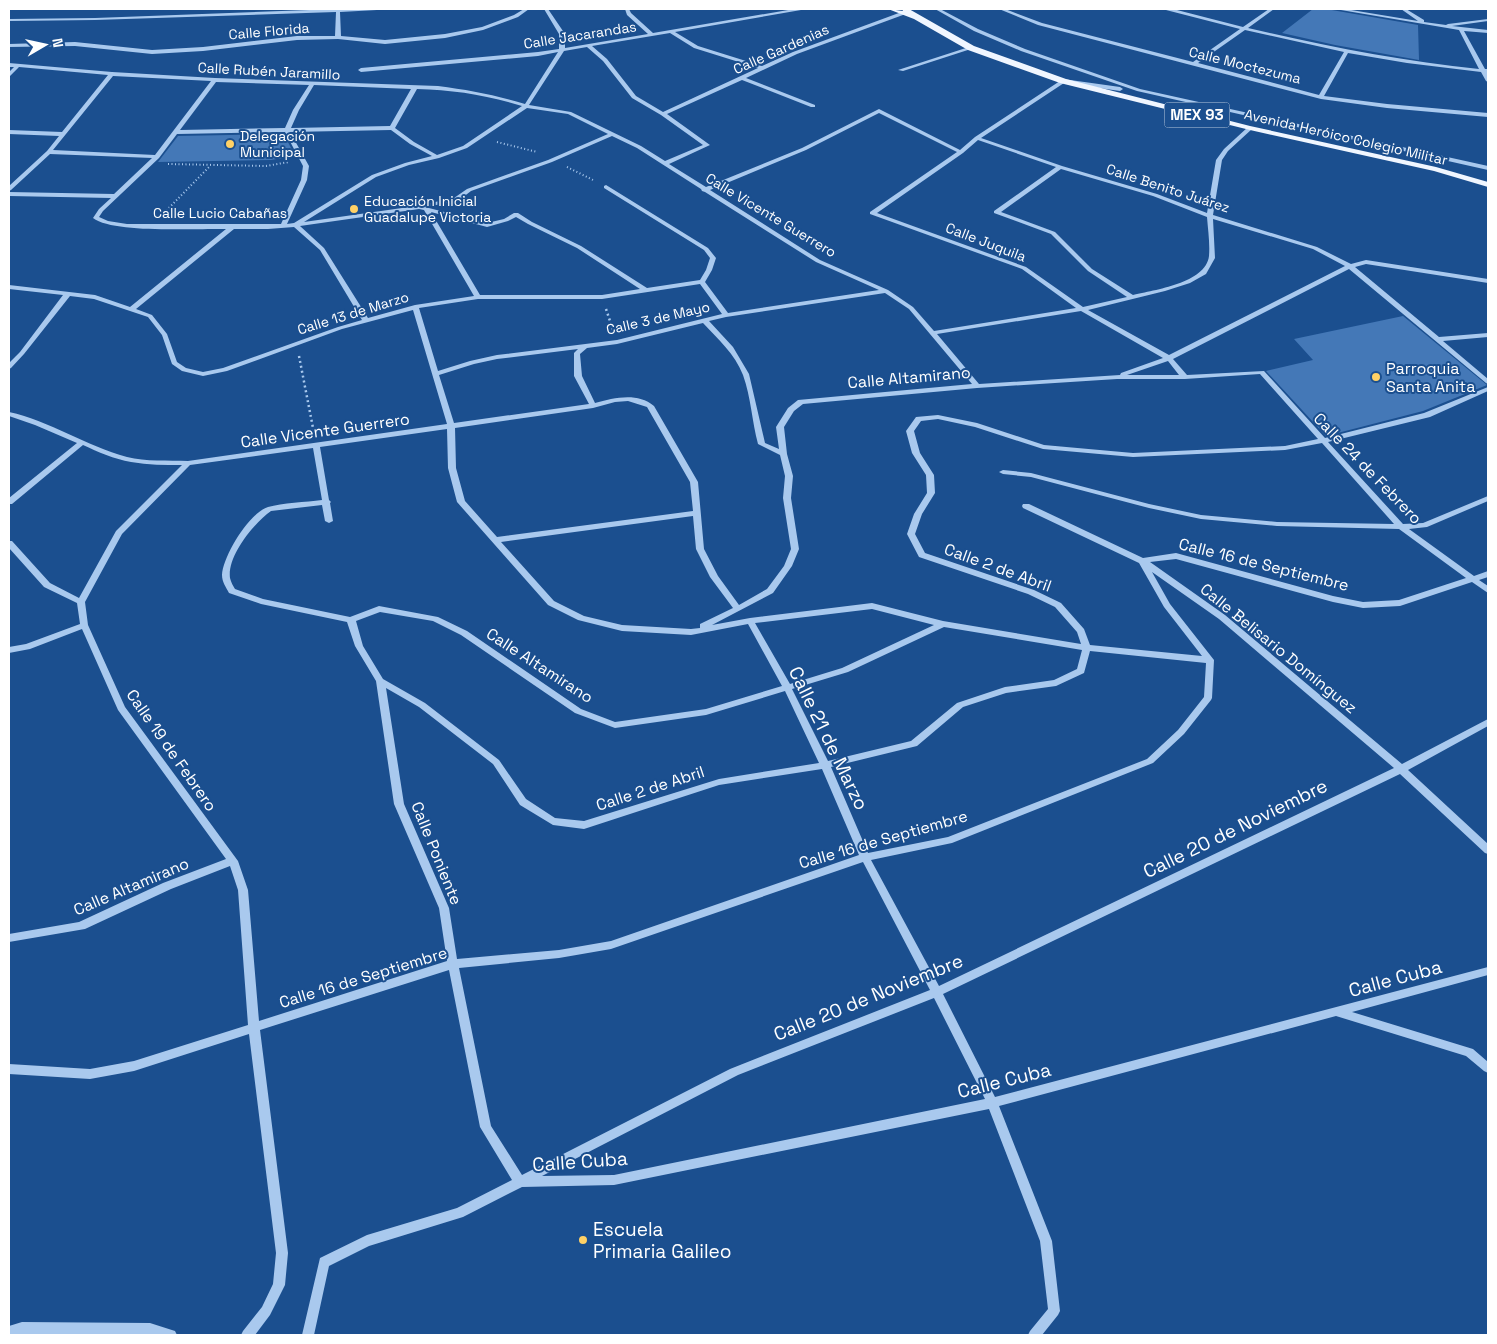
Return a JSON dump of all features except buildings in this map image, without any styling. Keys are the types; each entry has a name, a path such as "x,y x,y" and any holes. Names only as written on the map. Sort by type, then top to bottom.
{"main road":[{"name":"Avenida Heróico Colegio Militar","path":"891,9 908,13 971,48 1063,81 1250,128 1436,169 1488,185"}],"street":[{"path":"9,20 95,19 377,9"},
{"name":"Calle Florida","path":"9,46 75,44 152,52 180,51 297,38 338,37 385,42 445,36 483,28 516,16 527,9"},
{"path":"526,106 562,50 562,34 546,9"},
{"path":"627,9 629,14 653,35"},
{"name":"Calle Jacarandas","path":"361,70 510,57 562,50 801,9"},
{"path":"937,9 976,30 1023,50 1139,90"},
{"name":"Calle Moctezuma","path":"1001,9 1040,24 1321,97 1387,106 1488,115"},
{"path":"1168,9 1346,53 1486,71"},
{"path":"1194,64 1272,9"},
{"path":"1337,9 1460,30 1488,31"},
{"path":"1403,9 1427,24"},
{"path":"338,10 338,37"},
{"name":"Calle Gardenias","path":"664,114 762,68 829,40 908,13"},
{"path":"1441,26 1488,20"},
{"path":"1460,30 1486,71 1488,80"},
{"path":"672,32 696,47 762,68"},
{"path":"589,46 605,60 634,97 664,114 707,145 666,162"},
{"path":"901,70 971,48"},
{"path":"1321,97 1346,53"},
{"name":"Calle Rubén Jaramillo","path":"9,65 112,74 216,80 415,87 468,91 494,96 526,106"},
{"path":"9,75 18,66"},
{"path":"9,189 49,152 112,74"},
{"path":"742,78 814,106"},
{"name":"Calle Lucio Cabañas","path":"216,80 157,157 101,210 96,218 107,224 127,226 295,225 374,176 465,147 526,106"},
{"path":"704,190 804,149 879,112 961,152 977,138 1063,81 1139,90 1488,168"},
{"path":"287,131 296,110 312,84"},
{"path":"392,128 415,87"},
{"name":"Calle Vicente Guerrero","path":"526,106 569,113 612,134 666,162 704,190 818,261 886,291 911,308 977,386"},
{"path":"177,132 392,128 412,143 437,157"},
{"path":"932,333 1082,309 1188,282 1204,273 1212,258 1210,216 1219,160 1226,150 1250,128"},
{"path":"283,226 304,180 306,166 287,131"},
{"path":"9,132 64,134"},
{"path":"295,225 456,200 469,190 550,161 612,134"},
{"name":"Calle Benito Juárez","path":"977,138 1060,167 1155,195 1210,216 1315,248 1350,266 1440,339 1488,382"},
{"path":"49,152 157,157"},
{"name":"Calle Juquila","path":"961,152 872,213 1024,268 1082,309"},
{"path":"1060,167 996,212 1053,233 1090,270 1132,296"},
{"path":"606,187 706,249 712,258 709,270 702,282 726,315"},
{"path":"9,194 116,196"},
{"path":"419,207 487,225 506,220 516,214 530,224 579,247 645,290"},
{"path":"427,210 478,297"},
{"path":"295,225 322,249 366,321"},
{"path":"132,308 234,226"},
{"path":"1117,376 1169,358 1350,266 1366,262 1390,264 1488,281"},
{"name":"Calle 13 de Marzo","path":"9,287 95,297 132,308 150,316 165,335 174,362 184,370 203,374 225,370 294,344 415,307 478,297 602,297 702,282"},
{"name":"Calle 3 de Mayo","path":"436,374 472,362 617,342 726,315 886,291"},
{"path":"9,366 22,353 67,295"},
{"path":"415,307 451,425 452,468 461,502 551,604 581,618 622,628 691,632 750,621 872,606 943,624 1087,648 1210,660"},
{"path":"1082,309 1169,358 1185,377"},
{"path":"704,320 733,351 749,381 755,423 762,444 783,454"},
{"path":"1440,339 1488,335"},
{"path":"584,347 577,353 578,376 592,406"},
{"name":"Calle Altamirano","path":"738,609 770,591 788,566 795,549 787,498 789,476 783,454 780,426 791,410 801,402 977,386 1117,376 1185,377 1262,372"},
{"name":"Calle 24 de Febrero","path":"1262,372 1322,441 1401,526 1476,579 1488,590"},
{"name":"Calle 2 de Abril","path":"380,681 422,705 496,762 523,802 553,821 584,825 719,782 825,765 914,744 960,705 1005,690 1056,683 1081,671 1087,648 1081,631 1058,605 1031,592 922,555 911,534 918,514 931,493 930,475 916,453 910,431 919,419 938,417 977,425 1043,448 1133,455 1285,448 1322,441 1426,415 1488,389"},
{"name":"Calle Vicente Guerrero","path":"9,414 36,421 82,442 125,458 149,462 188,463 592,406 622,398 638,400 650,406 694,482 696,513"},
{"path":"9,502 82,442"},
{"path":"316,445 329,522"},
{"path":"9,543 48,585 81,602 119,533 188,463"},
{"path":"1003,472 1032,475 1149,506 1201,516 1277,524 1424,525 1488,498"},
{"path":"327,502 269,509 260,513 233,552 226,576 232,591 261,601 351,620"},
{"name":"Calle Belisario Domínguez","path":"1026,506 1142,561 1222,617 1401,769 1488,850"},
{"path":"495,540 696,513 700,549 714,576 738,609 691,632"},
{"name":"Calle 16 de Septiembre","path":"1142,561 1176,556 1333,599 1363,605 1400,603 1488,574"},
{"path":"1142,561 1167,605 1210,660"},
{"name":"Calle 19 de Febrero","path":"81,602 84,625 121,708 233,861 243,890 254,1028 282,1253 280,1285 266,1311 247,1335"},
{"name":"Calle Altamirano","path":"351,620 379,609 435,619 464,633 578,711 615,725 706,712 845,670 943,624"},
{"name":"Calle Poniente","path":"351,620 359,646 380,681 399,804 444,908 452,964 486,1127 520,1182"},
{"name":"Calle 21 de Marzo","path":"750,621 787,687 825,765 865,857 937,992 992,1102 1046,1241 1054,1311 1034,1335"},
{"path":"9,650 27,647 84,625"},
{"name":"Calle 16 de Septiembre","path":"9,1069 90,1074 134,1066 452,964 559,954 611,945 865,857 949,840 1150,762 1181,732 1208,698 1210,660"},
{"name":"Calle 20 de Noviembre","path":"308,1335 324,1262 367,1241 459,1213 734,1072 937,992 1401,769 1488,722"},
{"name":"Calle Altamirano","path":"9,938 81,926 167,886 233,861"},
{"name":"Calle Cuba","path":"520,1182 614,1180 992,1102 1488,971"},
{"path":"1337,1012 1470,1052 1488,1068"},
{"path":"9,1332 22,1328 150,1329 171,1335"}],"path":[{"path":"150,164 266,166 302,159"},
{"path":"150,226 211,165"},
{"path":"602,297 617,342"},
{"path":"294,344 302,364 316,445"}],"place":[{"name":"Delegación Municipal","path":"230,144"},
{"name":"Educación Inicial Guadalupe Victoria","path":"354,209"},
{"name":"Parroquia Santa Anita","path":"1376,377"},
{"name":"Escuela Primaria Galileo","path":"583,1240"}]}
